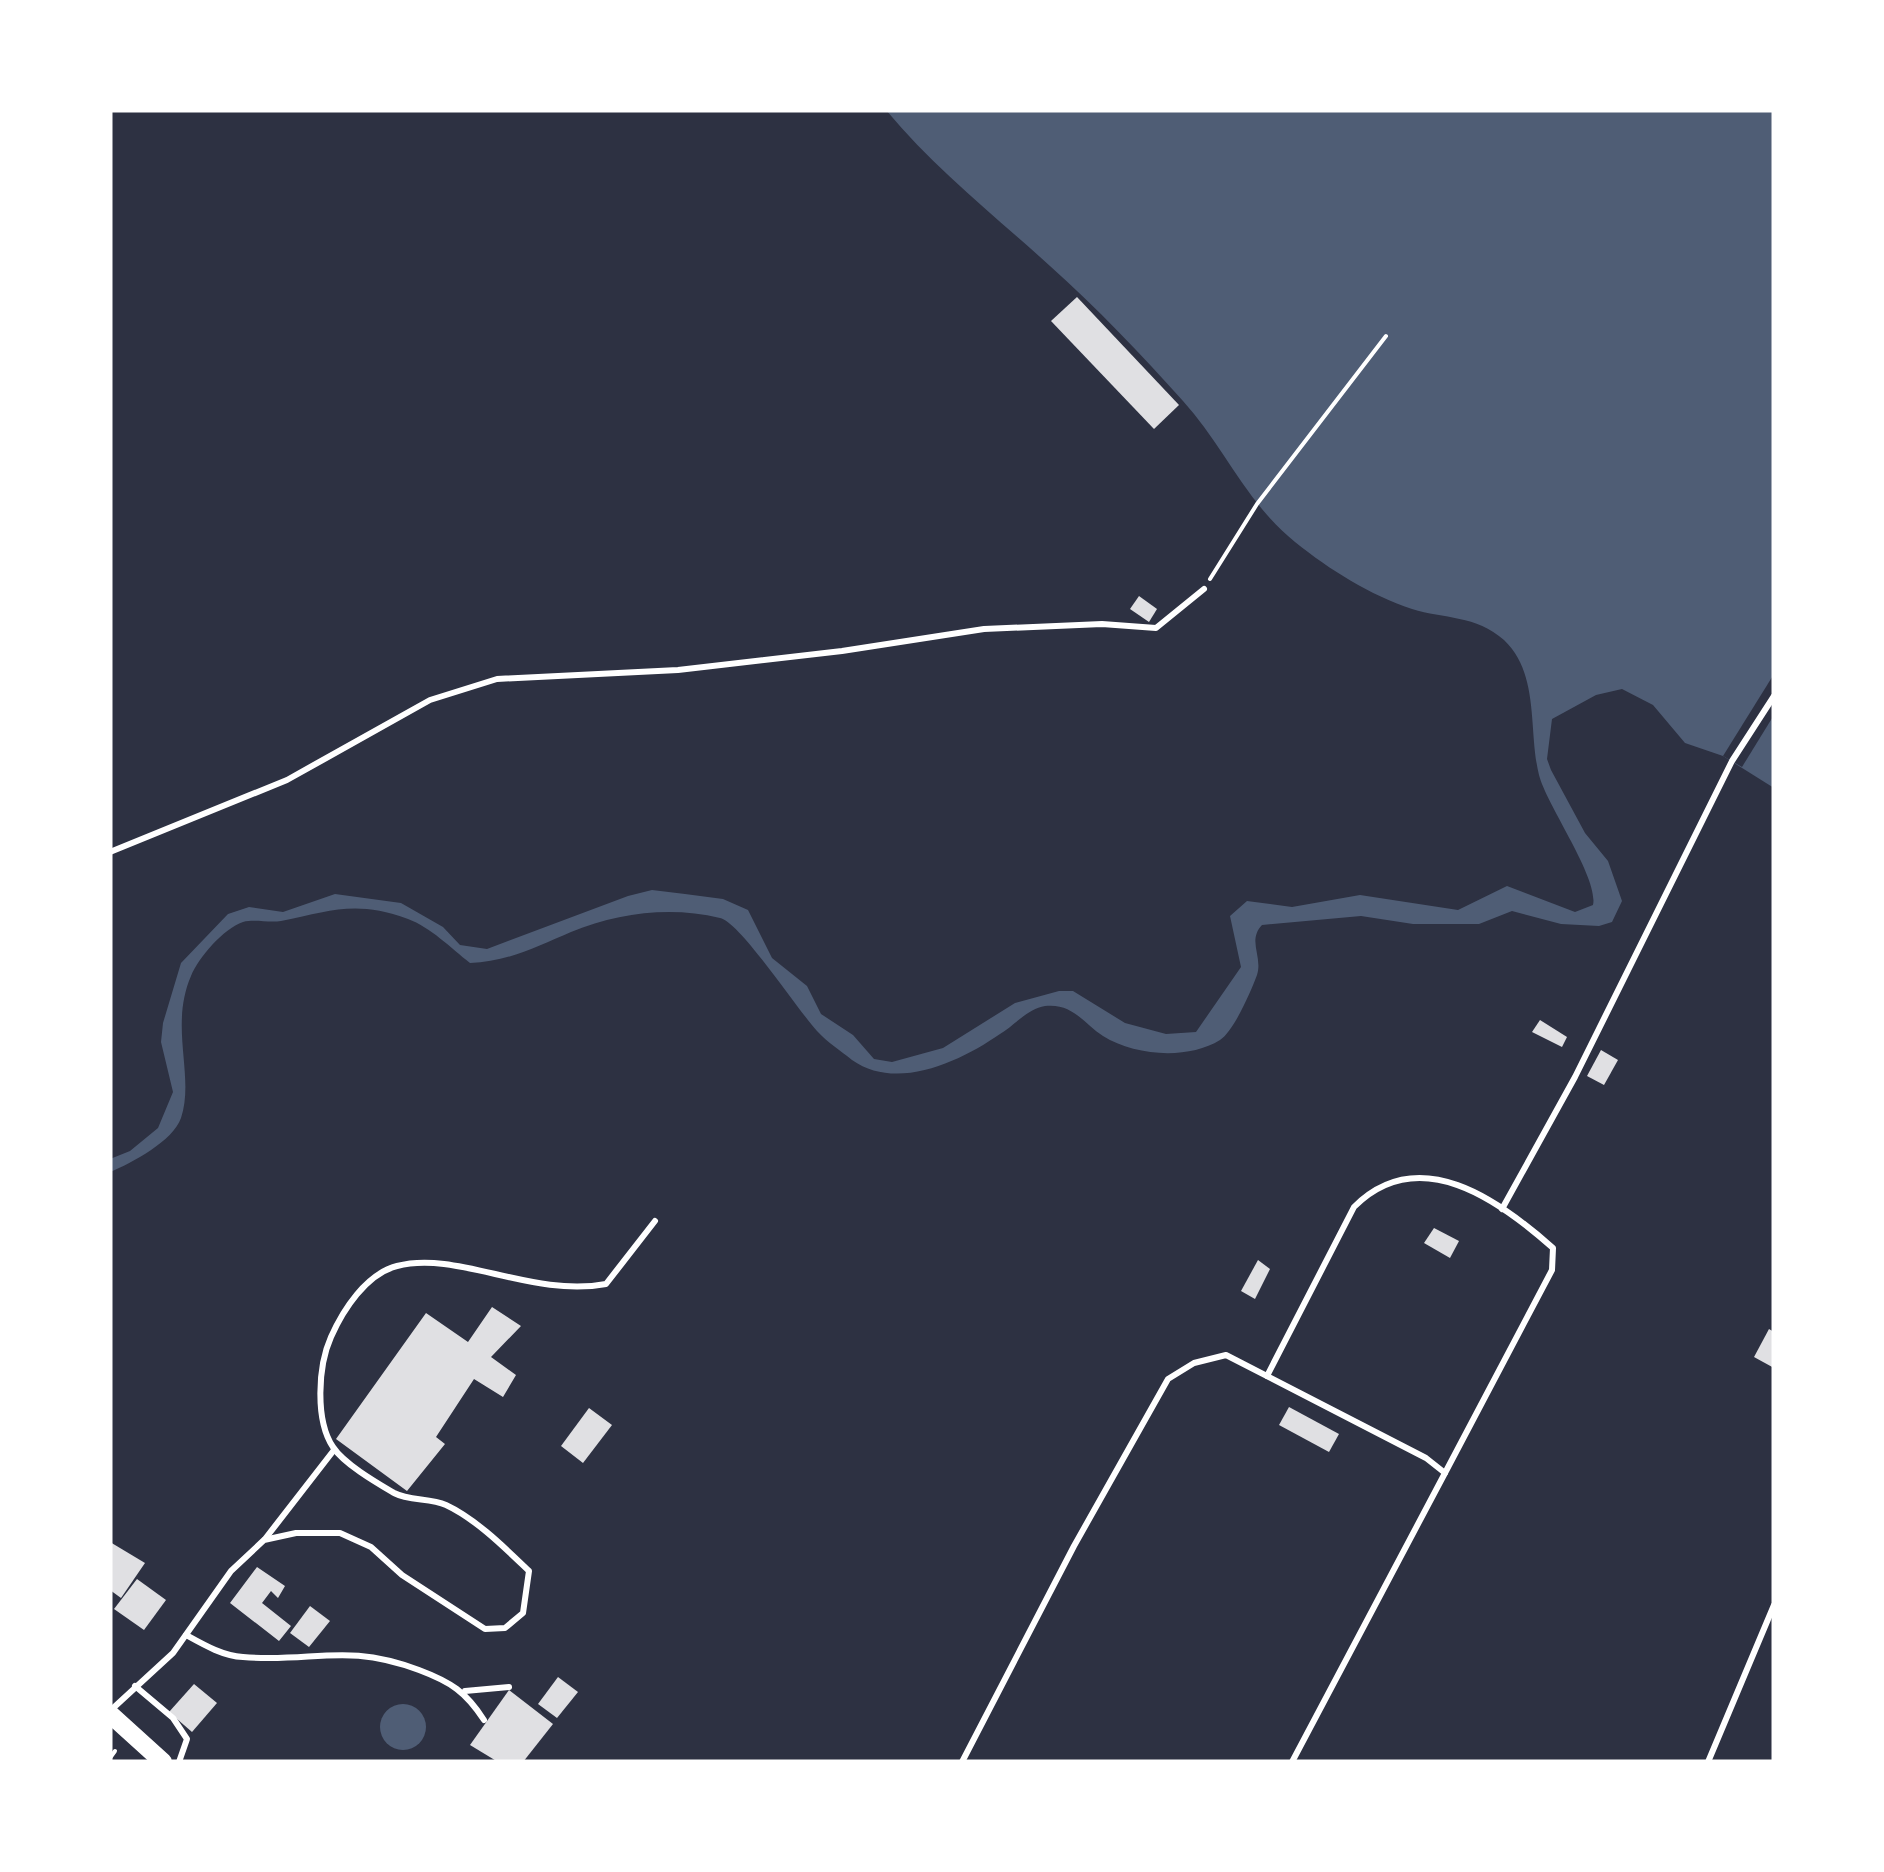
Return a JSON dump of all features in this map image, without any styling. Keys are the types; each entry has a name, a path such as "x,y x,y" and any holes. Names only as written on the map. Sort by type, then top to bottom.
{"main road":[{"path":"110,1712 163,1762"}],"lane":[{"path":"110,852 288,780 430,700 498,679 678,670 842,652 984,629 1102,624 1156,628 1204,589"},
{"path":"1502,1208 1575,1076 1732,761 1774,696"},
{"path":"1266,1376 1354,1207 1365,1196 1424,1177 1440,1177 1502,1208 1553,1248 1552,1270 1292,1762"},
{"path":"264,1540 296,1533 340,1533 372,1546 402,1574 485,1630 506,1628 523,1613 528,1572 501,1544 445,1504 397,1495 334,1450 325,1428 321,1372 330,1339 347,1305 394,1266 436,1262 573,1290 606,1284 655,1221"},
{"path":"962,1762 1074,1546 1168,1380 1194,1363 1226,1355 1439,1465 1445,1473"},
{"path":"110,1712 173,1653 231,1571 264,1540 334,1450"},
{"path":"1708,1762 1774,1604"},
{"path":"186,1635 210,1649 243,1658 355,1652 388,1658 465,1690 509,1687"},
{"path":"135,1686 183,1728 187,1740 178,1762"},
{"path":"465,1690 484,1720"}],"path":[{"path":"1204,589 1257,504 1386,336"},
{"path":"110,1758 115,1751"}],"water":[{"path":"886,110 1774,110 1774,788 1723,756 1685,743 1653,705 1622,689 1596,695 1552,719 1547,759 1585,833 1608,861 1622,901 1612,922 1599,926 1561,924 1512,911 1479,924 1413,924 1361,916 1262,925 1255,943 1257,975 1231,1028 1220,1040 1177,1053 1130,1048 1103,1036 1070,1011 1045,1006 1032,1010 984,1044 948,1063 908,1073 870,1069 852,1060 817,1031 741,934 720,918 701,914 663,912 626,916 589,925 510,956 470,963 416,923 373,910 344,909 281,921 243,922 212,944 191,976 182,1014 185,1102 177,1127 151,1150 110,1172 110,1159 130,1151 158,1128 173,1092 161,1042 181,963 228,914 249,907 283,912 335,894 401,903 443,927 460,945 487,949 652,890 723,899 748,910 772,958 807,986 821,1014 853,1035 874,1059 892,1062 943,1048 1015,1003 1059,991 1073,991 1125,1023 1166,1034 1196,1032 1241,967 1230,916 1247,901 1292,907 1360,895 1458,910 1507,886 1575,912 1593,905 1593,893 1581,860 1539,775 1528,686 1523,669 1504,640 1471,622 1412,609 1381,597 1336,572 1295,542 1263,510 1197,418 1135,349 945,172"},
{"path":"403,1704 419,1711 426,1727 419,1743 403,1750 387,1743 380,1727 387,1711"}],"pier":[{"path":"1774,674 1774,715 1742,767 1723,756"}],"building":[{"path":"1077,297 1179,405 1154,429 1051,321"},
{"path":"1139,596 1157,609 1149,622 1130,609"},
{"path":"1540,1020 1567,1037 1562,1047 1532,1032"},
{"path":"1601,1050 1618,1060 1604,1085 1587,1076"},
{"path":"1434,1228 1459,1241 1450,1258 1424,1243"},
{"path":"1258,1260 1270,1269 1255,1299 1241,1291"},
{"path":"492,1307 521,1326 491,1357 516,1375 503,1397 474,1379 436,1437 445,1444 407,1491 336,1439 426,1313 468,1342"},
{"path":"1769,1329 1774,1332 1774,1368 1754,1357"},
{"path":"1289,1407 1339,1434 1329,1452 1279,1425"},
{"path":"589,1408 612,1425 583,1463 561,1446"},
{"path":"110,1542 145,1563 121,1598 110,1590"},
{"path":"257,1567 285,1586 278,1598 271,1591 262,1603 291,1626 279,1641 230,1603"},
{"path":"137,1579 166,1600 144,1630 114,1609"},
{"path":"310,1606 330,1621 309,1647 290,1633"},
{"path":"558,1677 578,1692 557,1718 538,1704"},
{"path":"194,1684 217,1703 192,1732 169,1712"},
{"path":"509,1690 553,1724 523,1762 498,1762 470,1745"}]}
